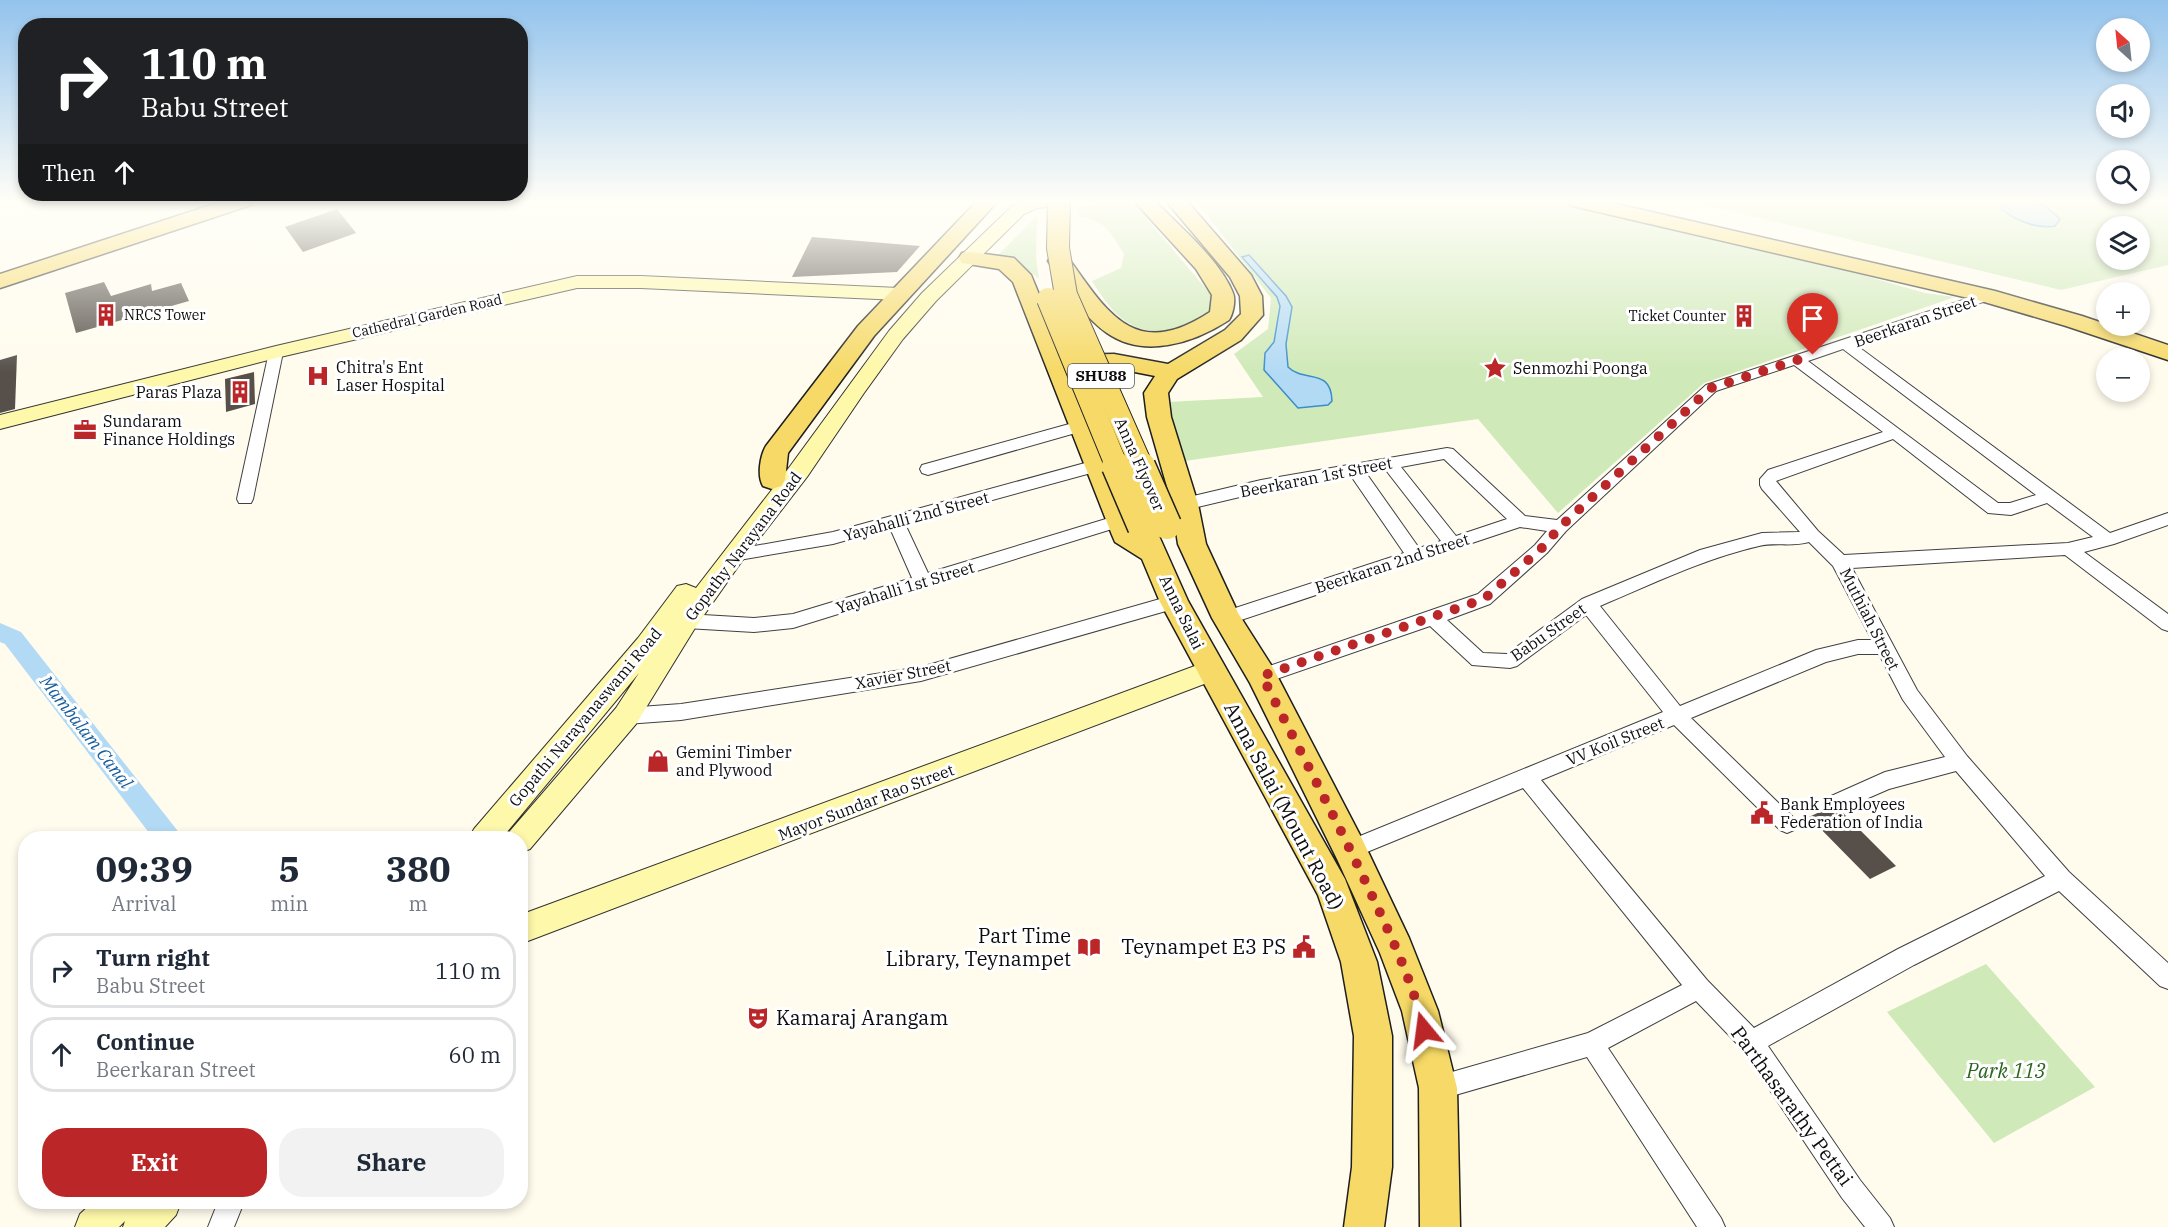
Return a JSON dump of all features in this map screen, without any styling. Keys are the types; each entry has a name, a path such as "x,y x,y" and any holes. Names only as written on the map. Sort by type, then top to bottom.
{"main road":[{"path":"0,273 44,258"},
{"path":"0,281 69,258"},
{"path":"772,480 775,452 866,331 933,258"},
{"path":"772,480 864,353 949,258"},
{"name":"Gopathy Narayana Road","path":"528,831 626,716 686,621 733,555 800,471 896,334 929,297 970,258"},
{"path":"972,258 1006,263 1023,280 1057,361 1062,382 1096,466 1155,529 1185,504 1159,417 1156,393 1172,372 1233,335 1252,315 1251,296 1240,275 1226,258"},
{"name":"Anna Flyover","path":"1046,258 1048,299 1067,350 1155,529"},
{"path":"1059,261 1084,296 1115,329 1133,337 1162,339 1184,336 1206,327 1221,315 1223,295 1205,266 1197,258"},
{"path":"1824,258 1987,296 2074,321 2168,353"},
{"path":"1894,258 2041,294 2096,310"},
{"name":"Anna Flyover","path":"1059,261 1066,295 1155,529 1154,553"},
{"name":"Cathedral Garden Road","path":"0,422 276,352 577,282 641,282 899,294"},
{"path":"2150,327 2168,333"},
{"path":"1057,361 1114,362 1172,372"},
{"name":"Gopathi Narayanaswami Road","path":"490,831 647,645 772,480"},
{"name":"Anna Salai (Mount Road)","path":"1155,529 1226,618 1262,676 1350,850 1405,970 1420,1011 1438,1088 1440,1227"},
{"name":"Anna Salai","path":"1154,553 1174,602 1211,671"},
{"name":"Anna Salai (Mount Road)","path":"1211,671 1333,890 1359,962 1373,1036 1372,1167 1364,1227"},
{"name":"Mayor Sundar Rao Street","path":"528,927 1211,671"},
{"path":"93,1227 112,1209"},
{"path":"141,1227 157,1209"}],"street":[{"name":"Beerkaran Street","path":"1433,618 1484,599 1541,549 1560,527 1711,388 1987,296"},
{"path":"1846,344 2108,540"},
{"path":"245,499 276,352"},
{"path":"1797,360 1995,508 2011,509 2051,496"},
{"path":"928,469 1080,426"},
{"path":"1840,562 1812,535 1768,484 1768,478 1895,433"},
{"name":"Beerkaran 1st Street","path":"1185,504 1261,486 1447,453 1520,521"},
{"path":"1390,464 1452,543"},
{"name":"Yayahalli 2nd Street","path":"733,555 833,538 1096,466"},
{"path":"1354,468 1416,556"},
{"name":"Muthiah Street","path":"2168,519 2108,540 2068,549 1840,562 1910,695 1960,762 2061,879 2168,978"},
{"name":"Beerkaran 2nd Street","path":"1226,618 1520,521 1560,527"},
{"path":"896,522 923,582"},
{"name":"Yayahalli 1st Street","path":"686,621 754,625 794,621 923,582 1155,529"},
{"name":"Babu Street","path":"1433,618 1479,660 1510,662 1588,604 1706,554 1762,539 1798,539 1812,535"},
{"path":"2068,549 2168,624"},
{"name":"Xavier Street","path":"626,716 692,710 921,674 1174,602"},
{"path":"1588,604 1677,716 1787,824"},
{"path":"1262,676 1433,618"},
{"name":"VV Koil Street","path":"1350,850 1823,656 1858,646 1883,647"},
{"path":"1836,803 1885,781 1960,762"},
{"name":"Parthasarathy Pettai","path":"1527,778 1699,988 1751,1042 1851,1189 1881,1227"},
{"path":"1751,1042 1906,957 2061,879"},
{"path":"1438,1088 1592,1044 1699,988"},
{"path":"1592,1044 1712,1227"},
{"path":"221,1227 228,1209"}],"green space":[{"path":"1001,258 1036,258 1039,279 1019,264"},
{"path":"1123,258 1180,258 1212,296 1210,310 1186,325 1173,329 1147,330 1134,326 1122,319 1111,308 1092,281 1121,268"},
{"name":"Senmozhi Poonga","path":"1240,258 1794,258 1925,293 1955,297 1704,383 1558,513 1478,419 1185,461 1168,402 1263,397 1234,354 1268,329 1271,298"},
{"path":"1928,258 2096,258 2096,270 2147,270 2061,290"},
{"path":"2150,258 2168,258 2168,265 2150,269"},
{"name":"Park 113","path":"1986,964 2095,1087 1994,1143 1887,1012"}],"water":[{"path":"1243,258 1252,258 1286,296 1292,307 1286,344 1288,367 1294,372 1316,377 1327,384 1332,401 1328,405 1298,408 1264,370 1265,353 1274,342 1280,306 1277,297"}],"building":[{"path":"801,258 909,258 897,272 792,277"},
{"name":"NRCS Tower","path":"104,282 111,296 151,284 152,291 181,283 189,301 76,333 65,293"},
{"path":"17,355 15,409 0,413 0,360"},
{"name":"Paras Plaza","path":"254,372 255,404 226,412 225,379"},
{"path":"1826,809 1835,814 1842,812 1896,866 1870,879 1809,817"}],"waterway":[{"name":"Mambalam Canal","path":"0,632 13,638 163,831"},
{"name":"Mambalam Canal","path":"139,1209 148,1227"}],"place":[{"name":"NRCS Tower","path":"106,315"},
{"name":"Ticket Counter","path":"1744,316"},
{"name":"Senmozhi Poonga","path":"1495,368"},
{"name":"Chitra's Ent Laser Hospital","path":"318,376"},
{"name":"Paras Plaza","path":"240,392"},
{"name":"Sundaram Finance Holdings","path":"85,430"},
{"name":"Gemini Timber and Plywood","path":"658,761"},
{"name":"Bank Employees Federation of India","path":"1762,813"},
{"name":"Part Time Library, Teynampet","path":"1089,947"},
{"name":"Teynampet E3 PS","path":"1304,947"},
{"name":"Kamaraj Arangam","path":"758,1018"}],"route":[{"path":"1424,1030 1420,1011 1397,950 1350,850 1262,676 1484,599 1541,549 1560,527 1711,388 1813,355"}]}
